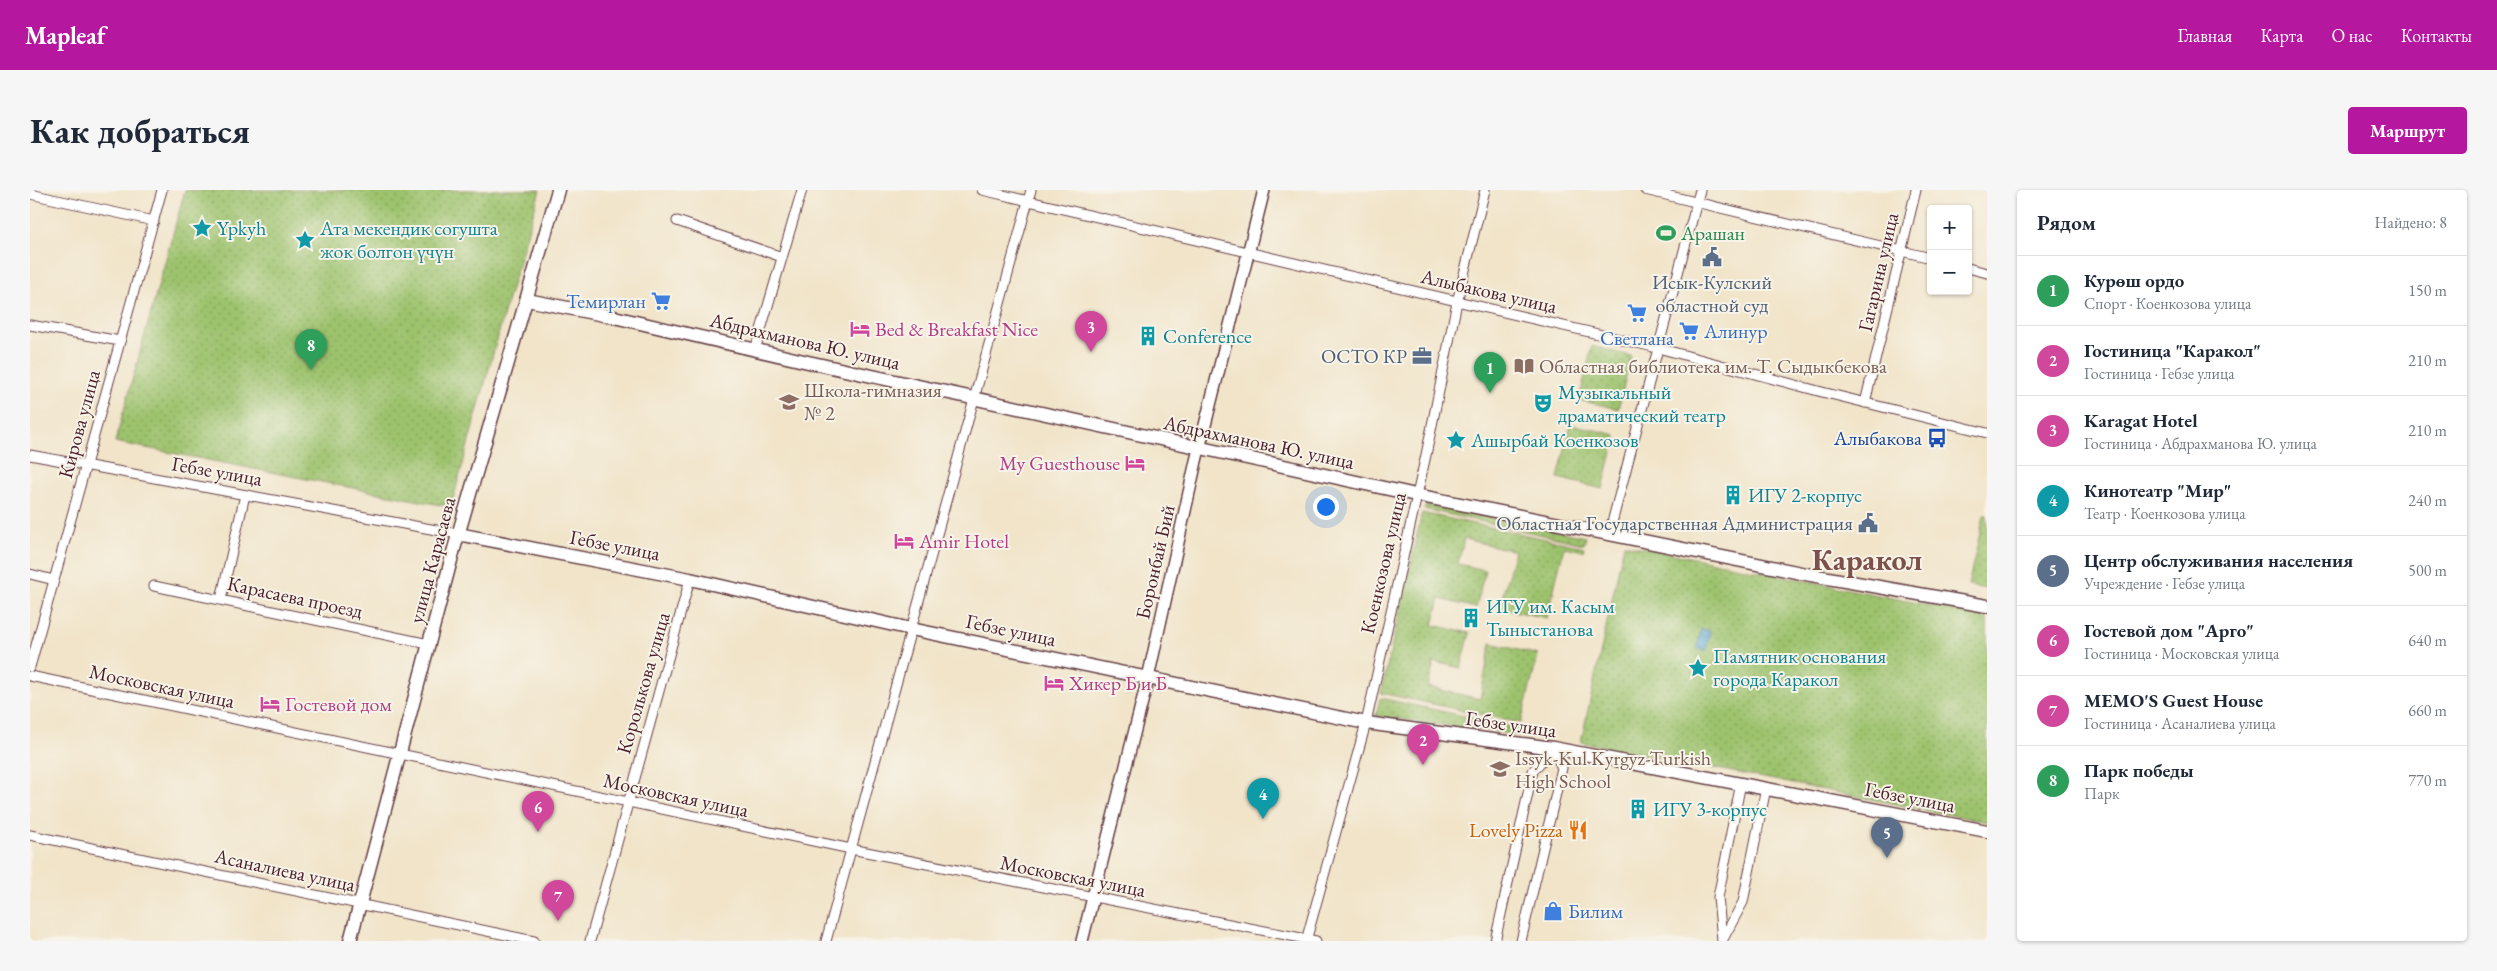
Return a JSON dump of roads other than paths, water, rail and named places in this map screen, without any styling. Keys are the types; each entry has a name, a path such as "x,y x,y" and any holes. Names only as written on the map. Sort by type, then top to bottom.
{"main road":[{"name":"улица Карасаева","path":"350,941 458,534 558,190"},
{"name":"Абдрахманова Ю. улица","path":"527,300 614,316 754,350 1416,495 1811,575 1987,606"},
{"name":"Гебзе улица","path":"458,534 690,579 911,629 1366,723 1553,748 1987,831"}],"street":[{"name":"Кирова улица","path":"30,667 162,190"},
{"path":"754,350 802,190"},
{"name":"Алыбакова улица","path":"982,190 1248,254 1658,348 1987,433"},
{"path":"826,941 1030,190"},
{"name":"Боронбай Бий","path":"1082,941 1148,678 1200,449 1264,190"},
{"name":"Коенкозова улица","path":"1310,941 1366,723 1426,455 1456,302 1485,190"},
{"path":"1645,190 1927,257"},
{"path":"1609,534 1700,190"},
{"name":"Гагарина улица","path":"1865,403 1916,190"},
{"path":"30,194 154,222"},
{"path":"677,221 782,257"},
{"path":"1972,269 1987,273"},
{"path":"30,325 120,341"},
{"name":"Гебзе улица","path":"30,455 458,534"},
{"path":"221,599 245,495"},
{"path":"30,574 54,580"},
{"name":"Королькова улица","path":"590,941 690,579"},
{"name":"Карасаева проезд","path":"154,586 429,644"},
{"name":"Московская улица","path":"30,676 627,803 1310,941"},
{"path":"1495,941 1534,771 1553,748 1562,768 1521,941"},
{"path":"1722,941 1718,897 1742,783"},
{"path":"1722,941 1743,902 1766,788"},
{"name":"Асаналиева улица","path":"30,835 360,904 464,928 534,941"}],"water":[{"path":"1701,629 1710,631 1706,651 1697,649"}],"place":[{"name":"Ypkyh","path":"202,228"},
{"name":"Арашан","path":"1666,233"},
{"name":"Ата мекендик согушта жок болгон үчүн","path":"305,240"},
{"name":"Исык-Кулский областной суд","path":"1712,257"},
{"name":"Темирлан","path":"661,301"},
{"name":"Светлана","path":"1637,313"},
{"name":"Bed & Breakfast Nice","path":"860,329"},
{"name":"Алинур","path":"1689,331"},
{"name":"Conference","path":"1148,336"},
{"name":"Karagat Hotel","path":"1091,352"},
{"name":"ОСТО КР","path":"1422,356"},
{"name":"Областная библиотека им. Т. Сыдыкбекова","path":"1524,366"},
{"name":"Парк победы","path":"311,370"},
{"name":"Курөш ордо","path":"1490,393"},
{"name":"Школа-гимназия № 2","path":"789,402"},
{"name":"Музыкальный драматический театр","path":"1543,403"},
{"name":"Алыбакова","path":"1937,438"},
{"name":"Ашырбай Коенкозов","path":"1456,440"},
{"name":"My Guesthouse","path":"1135,463"},
{"name":"ИГУ 2-корпус","path":"1733,495"},
{"name":"Областная Государственная Администрация","path":"1868,523"},
{"name":"Amir Hotel","path":"904,541"},
{"name":"ИГУ им. Касым Тыныстанова","path":"1471,618"},
{"name":"Памятник основания города Каракол","path":"1698,668"},
{"name":"Хикер Б и Б","path":"1054,683"},
{"name":"Гостевой дом","path":"270,704"},
{"name":"Гостиница \"Каракол\"","path":"1423,765"},
{"name":"Issyk-Kul Kyrgyz-Turkish High School","path":"1500,769"},
{"name":"ИГУ 3-корпус","path":"1638,809"},
{"name":"Кинотеатр \"Мир\"","path":"1263,819"},
{"name":"Lovely Pizza","path":"1578,830"},
{"name":"Гостевой дом \"Арго\"","path":"538,832"},
{"name":"Центр обслуживания населения","path":"1887,858"},
{"name":"Билим","path":"1553,911"},
{"name":"MEMO'S Guest House","path":"558,921"}],"district":[{"name":"Каракол","path":"1867,559"}]}
